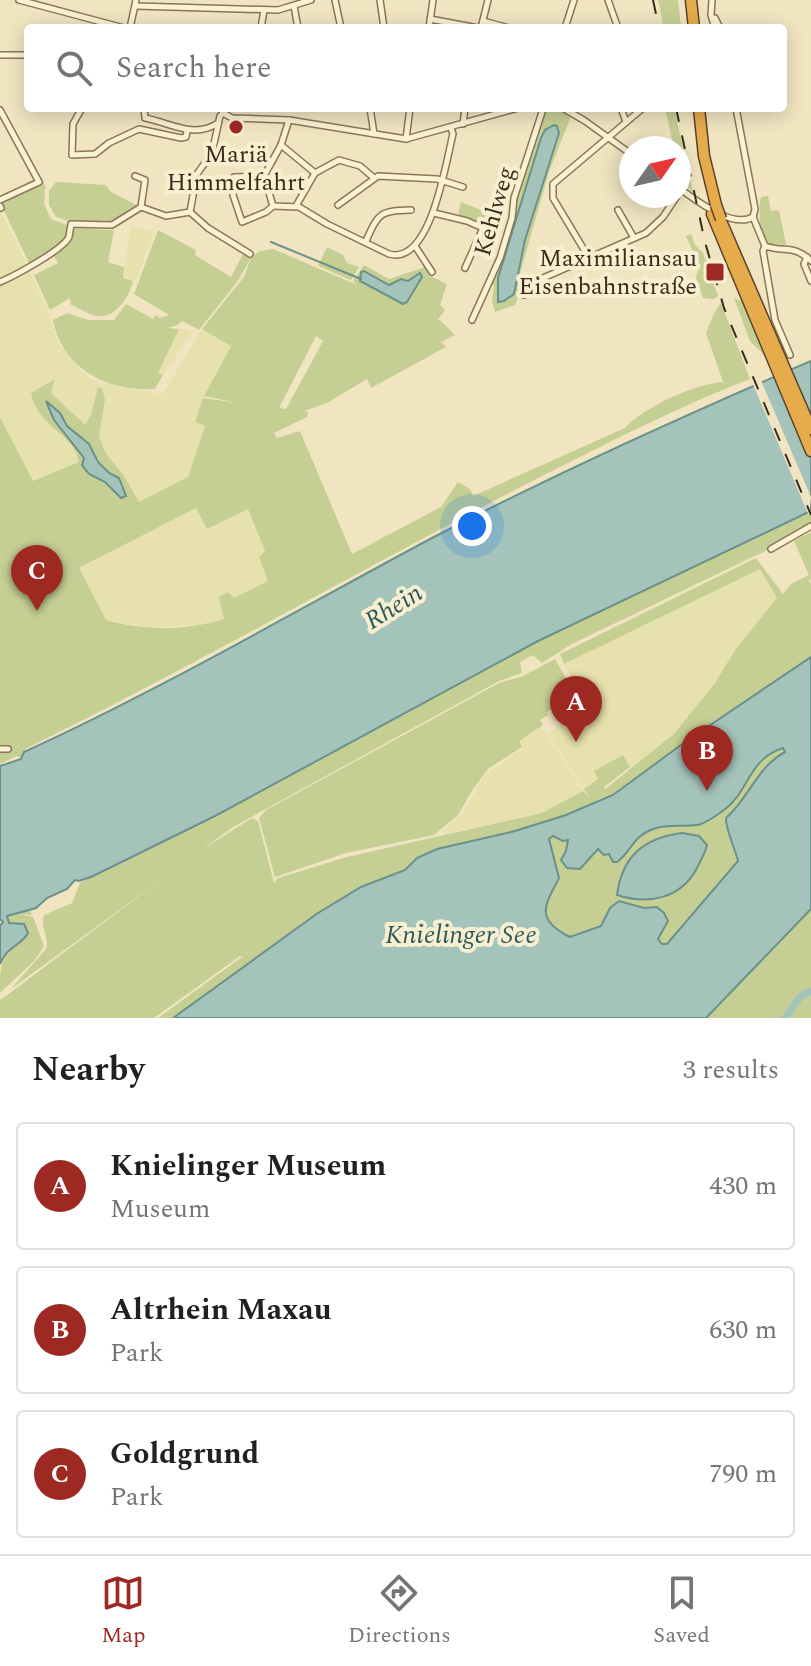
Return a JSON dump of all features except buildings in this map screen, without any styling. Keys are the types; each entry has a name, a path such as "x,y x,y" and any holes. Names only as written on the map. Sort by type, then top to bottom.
{"highway":[{"path":"688,24 690,1"},
{"path":"690,1 693,24"},
{"path":"692,112 698,157 714,210 811,451"},
{"path":"699,112 714,210"},
{"path":"739,272 811,429"}],"street":[{"path":"19,0 112,24"},
{"path":"256,0 256,10"},
{"path":"128,24 136,3 264,10 311,0"},
{"path":"335,0 340,24"},
{"path":"380,0 383,24"},
{"path":"429,24 433,0"},
{"path":"482,24 488,0"},
{"path":"566,24 573,0"},
{"path":"608,0 617,24"},
{"path":"712,0 717,24"},
{"path":"294,6 297,24"},
{"path":"262,24 264,10"},
{"path":"430,19 466,24"},
{"path":"0,55 24,55"},
{"path":"0,110 39,182 0,205"},
{"path":"80,112 73,124 72,155 95,154 109,143 139,129 181,138 186,137 187,131"},
{"path":"144,112 145,118 187,131 211,127 219,122"},
{"path":"190,212 197,174 212,153 222,112"},
{"path":"225,112 232,118 289,120 406,139 504,112"},
{"path":"371,112 374,134"},
{"path":"406,139 409,112"},
{"path":"463,124 464,112"},
{"name":"Kehlweg","path":"472,320 500,258 512,218 514,198 543,112"},
{"path":"569,112 619,146"},
{"path":"622,112 626,122"},
{"path":"589,258 553,198 552,188 559,177 638,112"},
{"path":"737,112 755,209 753,217 765,246 763,251 775,320 790,355"},
{"path":"273,206 264,176 281,145 289,120"},
{"path":"264,176 236,175 233,179 233,195 242,222 273,206 296,206 395,256 415,246 434,213 453,134 451,128"},
{"path":"281,145 315,173"},
{"path":"296,206 315,173 339,160 360,166 374,178"},
{"path":"338,205 374,178 393,175 441,180 463,187"},
{"path":"0,282 60,248 69,236 71,224 112,225 141,207 145,180 135,176"},
{"path":"691,198 731,217 745,220 753,217"},
{"path":"141,207 166,216 190,212"},
{"path":"524,295 527,285 646,233 669,208"},
{"path":"366,241 377,217 383,212 411,210"},
{"path":"618,210 634,238"},
{"path":"190,212 208,228 250,254"},
{"path":"434,213 483,228 465,268"},
{"path":"415,246 432,272"},
{"path":"765,246 796,249 809,259 804,264 811,281"},
{"path":"771,549 811,526"},
{"path":"0,749 8,749"}],"shaded area":[{"path":"2,214 48,310 58,343 85,375 98,383 163,394 202,329 232,345 204,396 195,421 205,426 188,477 139,503 124,476 105,452 99,436 105,401 98,388 85,425 51,393 54,379 34,408 71,445 79,456 79,463 32,481 0,417"},
{"path":"131,227 154,232 136,280 123,277"},
{"path":"179,329 193,331 163,375 158,373"},
{"path":"197,507 207,529 248,509 265,552 268,581 233,598 224,619 207,624 152,628 106,620 79,569"},
{"path":"760,569 777,598 735,650 715,683 674,734 655,750 631,768 623,755 594,772 599,779 584,789 548,733 592,707 564,664"},
{"path":"542,726 583,791 542,813 445,834 444,831 463,812 485,775 523,748 518,741"}],"green space":[{"path":"658,0 678,0 681,24 663,24"},
{"path":"666,112 675,112 680,136 671,136"},
{"path":"544,113 572,114 549,172 519,277 522,287 515,305 495,312 492,284 503,257 515,203"},
{"path":"43,181 46,188 39,192 45,189 44,204 51,219 67,225 66,233 55,249 29,263 0,202"},
{"path":"56,182 106,185 111,192 139,206 114,223 69,221 56,217 49,205 49,191"},
{"path":"768,196 771,211 779,210 786,245 770,244 764,234 760,222 760,203 761,197"},
{"path":"461,202 500,218 494,231 458,216"},
{"path":"72,228 114,230 108,262 124,267 123,278 133,281 125,299 110,314 91,314 71,305 70,298 50,310 34,275 58,263 54,256 67,245"},
{"path":"158,230 196,250 195,255 231,277 244,252 251,257 260,251 273,249 357,285 353,281 364,265 389,279 425,267 430,276 447,284 440,305 445,310 437,321 440,320 455,335 442,342 439,340 446,347 371,388 367,379 327,403 304,411 308,412 307,417 274,433 277,438 300,431 352,554 441,507 458,482 470,489 473,496 625,428 644,412 670,398 698,387 723,382 706,333 721,303 750,379 674,411 548,473 25,749 23,759 17,756 0,764 0,417 33,481 79,462 71,444 40,414 31,393 55,379 51,393 85,425 91,415 98,387 102,389 105,400 99,436 105,452 139,502 188,477 205,426 195,422 203,398 238,403 204,396 231,346 202,329 244,277 251,258 237,282 199,330 182,321 167,328 179,329 158,373 163,375 155,389 120,386 90,374 66,352 53,320 67,313 88,320 114,320 126,304 153,319 155,315 160,318 169,315 134,294","holes":["316,336 323,341 286,409 279,408","196,508 207,529 248,509 265,551 259,557 268,581 234,598 228,592 219,597 224,619 209,623 165,628 106,620 79,568"]},
{"path":"691,234 695,245 703,253 718,296 714,299 703,298 696,278 699,266 686,236"},
{"path":"327,247 343,255 347,263 359,267 351,280 318,266"},
{"path":"734,298 743,302 766,357 750,341"},
{"path":"811,511 811,524 771,548 570,645 542,663 533,655 520,662 522,673 499,681 233,827 11,989 46,949 44,915 72,903 80,883 215,816 538,641"},
{"path":"811,532 811,580 808,579 811,584 811,1018 591,1018 417,858 405,870 361,887 318,913 173,1018 158,1018 242,957 154,1018 0,1018 0,1000 195,854 252,818 258,821 274,883 278,878 347,857 542,813 583,791 590,798 584,789 598,779 594,771 623,755 630,767 605,789 674,734 777,598 760,569 564,664 560,654 756,558 783,594 791,584 809,575 794,541"},
{"path":"555,659 568,682 556,690 563,701 540,720 543,725 519,741 522,747 489,768 458,815 434,835 346,853 275,877 259,818 266,810 499,683 523,676"},
{"path":"17,911 30,911 32,915 19,914 33,917 44,946 35,960 0,993 3,960 26,937 15,922 9,924 6,918"}],"water":[{"path":"554,125 559,133 525,240 514,294 498,302 498,278 541,138 545,130"},
{"path":"361,272 389,285 401,279 408,281 420,273 422,277 403,304 360,281"},
{"name":"Rhein","path":"811,361 811,511 538,641 215,816 91,877 75,880 67,889 47,898 36,908 7,916 9,923 24,924 28,933 6,953 0,964 0,926 3,922 0,919 0,766 21,759 24,752 179,675 479,514 620,446"},
{"path":"46,401 60,413 67,426 89,444 98,462 119,478 126,496 121,498 105,482 89,474 82,465 84,458 54,420"},
{"name":"Knielinger See","path":"811,657 811,909 706,1018 173,1018 318,913 361,887 405,870 417,858 437,849 515,831 566,815 613,795","holes":["783,748 785,752 767,766 726,818 738,861 667,944 662,944 658,939 668,921 657,907 644,908 619,901 610,908 601,926 570,937 551,924 547,918 547,904 559,878 549,839 553,836 568,840 561,860 567,868 580,869 598,849 617,862 646,832 664,827 697,825 711,819 732,803 763,760"]},
{"path":"682,833 699,836 707,845 697,868 682,887 652,899 617,895 624,870 637,851 657,839"}],"pier":[{"path":"760,378 811,497 809,516 752,382"}],"waterway":[{"path":"271,242 361,279"},
{"path":"785,1018 801,996 811,991"}],"railway":[{"path":"653,0 658,24"},
{"path":"677,112 705,242 724,308 811,515"}],"place":[{"name":"Mariä Himmelfahrt","path":"236,127"},
{"name":"Maximiliansau Eisenbahnstraße","path":"715,272"},
{"name":"Goldgrund","path":"37,611"},
{"name":"Knielinger Museum","path":"576,742"},
{"name":"Altrhein Maxau","path":"707,791"}]}
